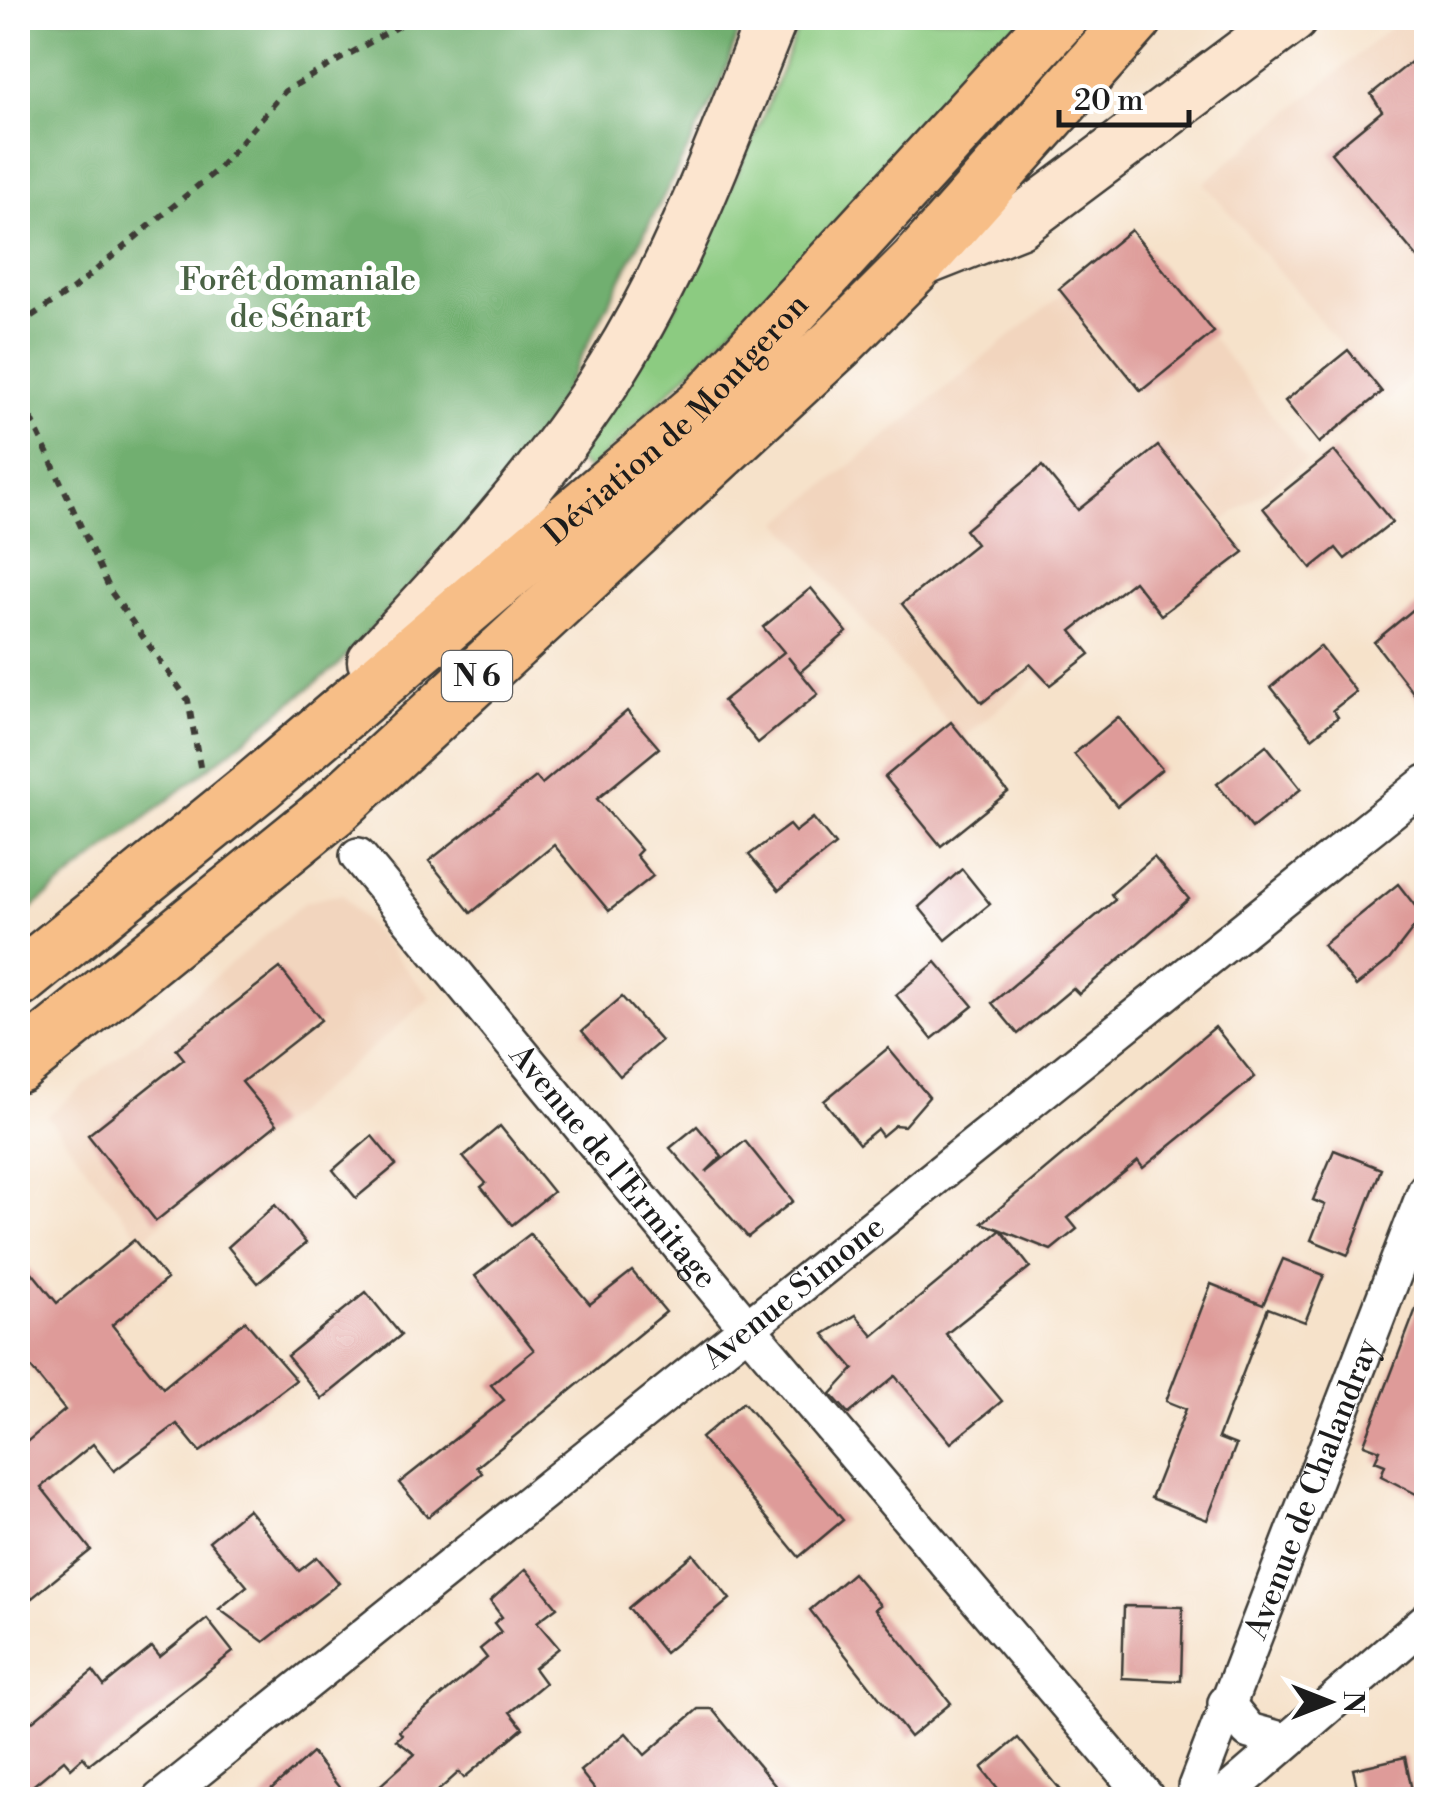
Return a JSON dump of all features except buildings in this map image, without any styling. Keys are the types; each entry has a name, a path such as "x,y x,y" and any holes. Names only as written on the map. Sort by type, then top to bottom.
{"main road":[{"path":"258,785 481,545 612,370 681,244 772,18"},
{"name":"Déviation de Montgeron","path":"258,785 702,407 1059,18"},
{"name":"N 6","path":"18,1065 331,811 836,344 918,263 1135,18"},
{"path":"918,263 1018,224 1292,18"},
{"name":"N 6","path":"18,980 258,785"}],"street":[{"name":"Avenue Simone","path":"160,1800 1426,783"},
{"name":"Avenue de l'Ermitage","path":"358,856 746,1326 1144,1798"},
{"name":"Avenue de Chalandray","path":"1210,1795 1226,1703 1426,1190"},
{"path":"1144,1798 1174,1782 1210,1795 1285,1741 1426,1621"},
{"path":"1226,1703 1250,1731 1285,1741"}],"path":[{"path":"18,325 73,289 217,170 284,91 412,18"},
{"path":"18,389 111,592 188,700 210,823"}],"shaded area":[{"path":"1402,18 1426,18 1426,355 1388,401 1204,183"},
{"path":"1134,236 1307,460 1235,512 962,739 780,522"},
{"path":"342,894 431,998 142,1240 47,1116 305,902"}],"green space":[{"name":"Forêt domaniale de Sénart","path":"18,18 743,18 722,82 533,451 336,667 18,919"},
{"path":"802,18 1026,18 812,247 589,470 575,459 677,304 760,124"}]}
